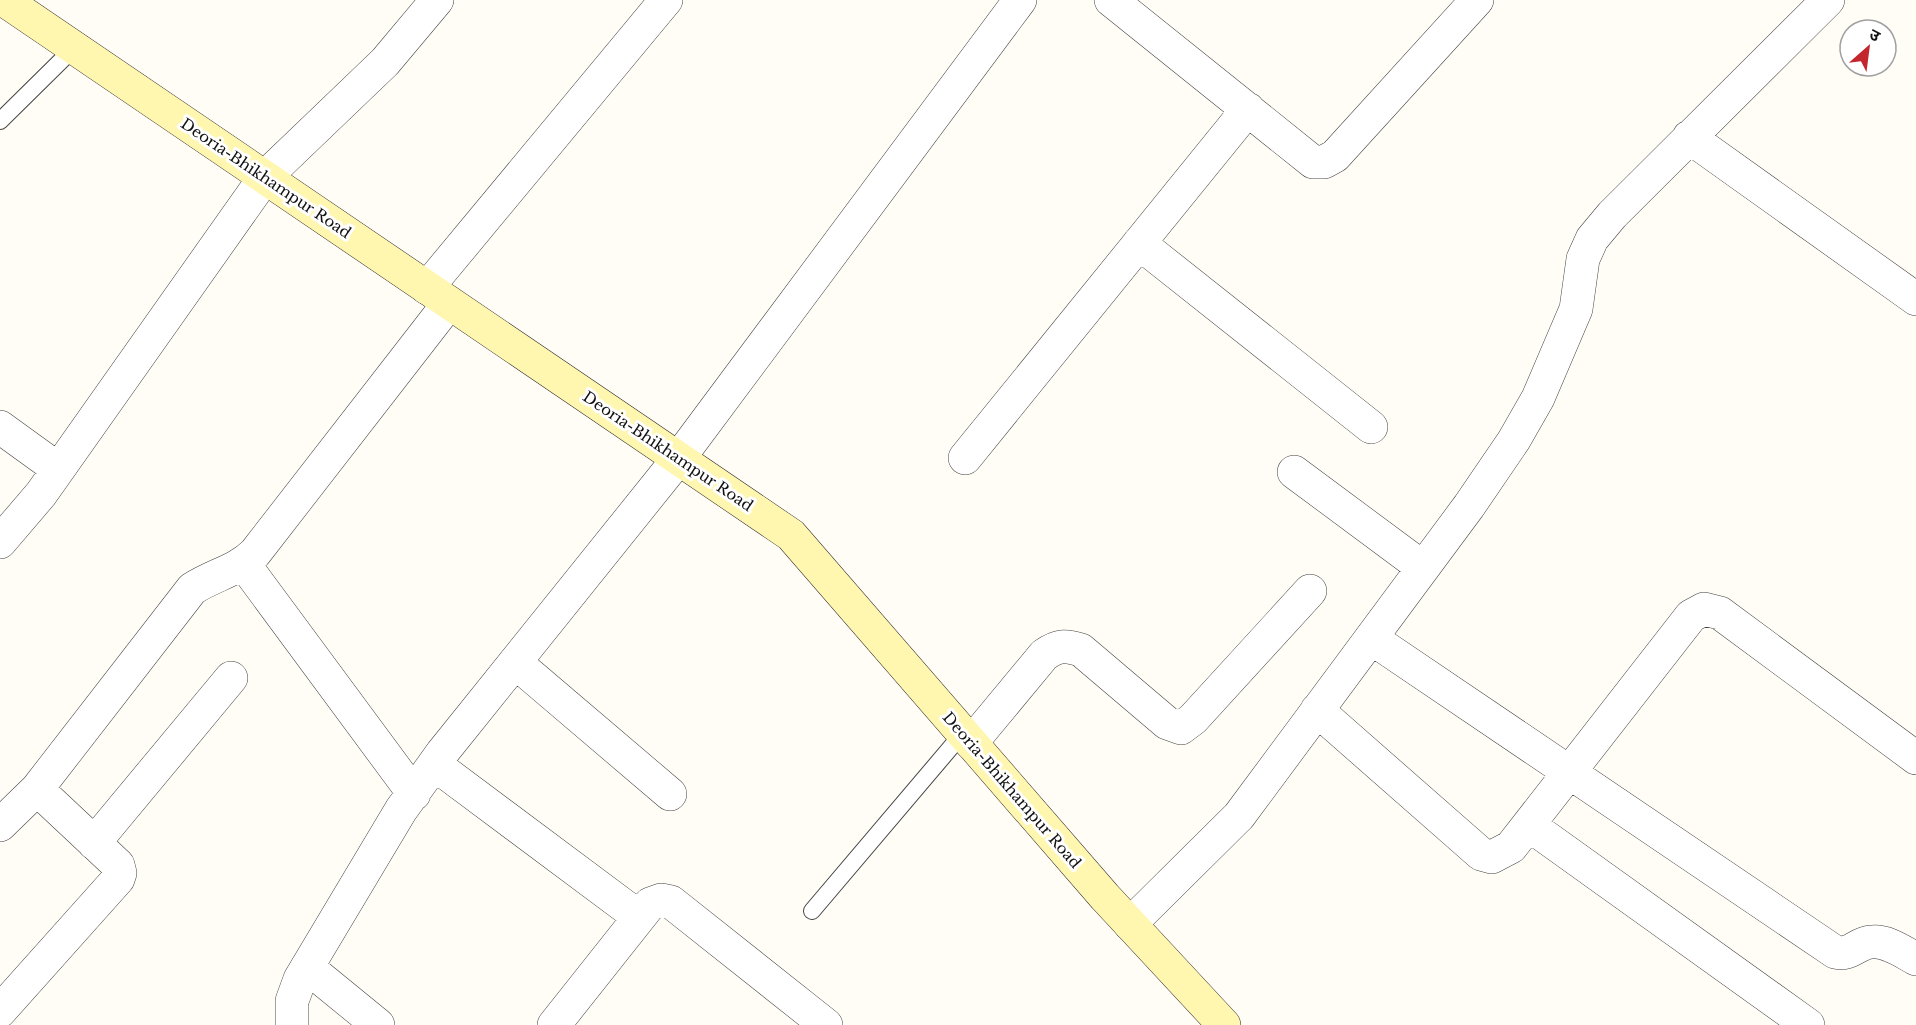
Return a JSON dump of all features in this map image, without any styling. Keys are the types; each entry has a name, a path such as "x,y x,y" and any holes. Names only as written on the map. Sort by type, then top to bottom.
{"main road":[{"name":"Deoria-Bhikhampur Road","path":"4,0 791,535 1130,924 1224,1025"}],"street":[{"path":"0,542 41,494 265,177 385,62 437,0"},
{"path":"0,825 37,789 192,589 205,580 244,564 255,553 438,295 666,0"},
{"path":"292,1025 292,1000 307,967 434,764 678,458 1020,0"},
{"path":"1119,2 1313,162 1323,162 1335,156 1477,0"},
{"path":"1130,924 1239,816 1508,450 1538,398 1576,309 1583,259 1592,239 1612,215 1689,137 1828,0"},
{"path":"965,458 1248,109"},
{"path":"1689,137 1913,290"},
{"path":"1139,243 1371,427"},
{"path":"0,427 58,469"},
{"path":"1294,472 1422,567"},
{"path":"244,564 414,794"},
{"path":"967,738 1044,655 1056,646 1065,645 1081,650 1167,723 1180,728 1193,719 1310,591"},
{"path":"1317,710 1481,854 1492,857 1511,847 1691,616 1704,609 1720,613 1916,758"},
{"path":"1371,638 1835,952 1843,954 1870,942 1881,943 1916,959"},
{"path":"515,662 670,794"},
{"path":"94,843 231,678"},
{"path":"434,764 639,917"},
{"path":"0,1011 118,879 120,873 118,865 37,789"},
{"path":"1529,825 1808,1025"},
{"path":"568,1020 639,917 650,904 662,900 671,903 826,1025"},
{"path":"307,967 378,1025"}],"lane":[{"path":"0,121 74,48"},
{"path":"812,911 967,738"}]}
